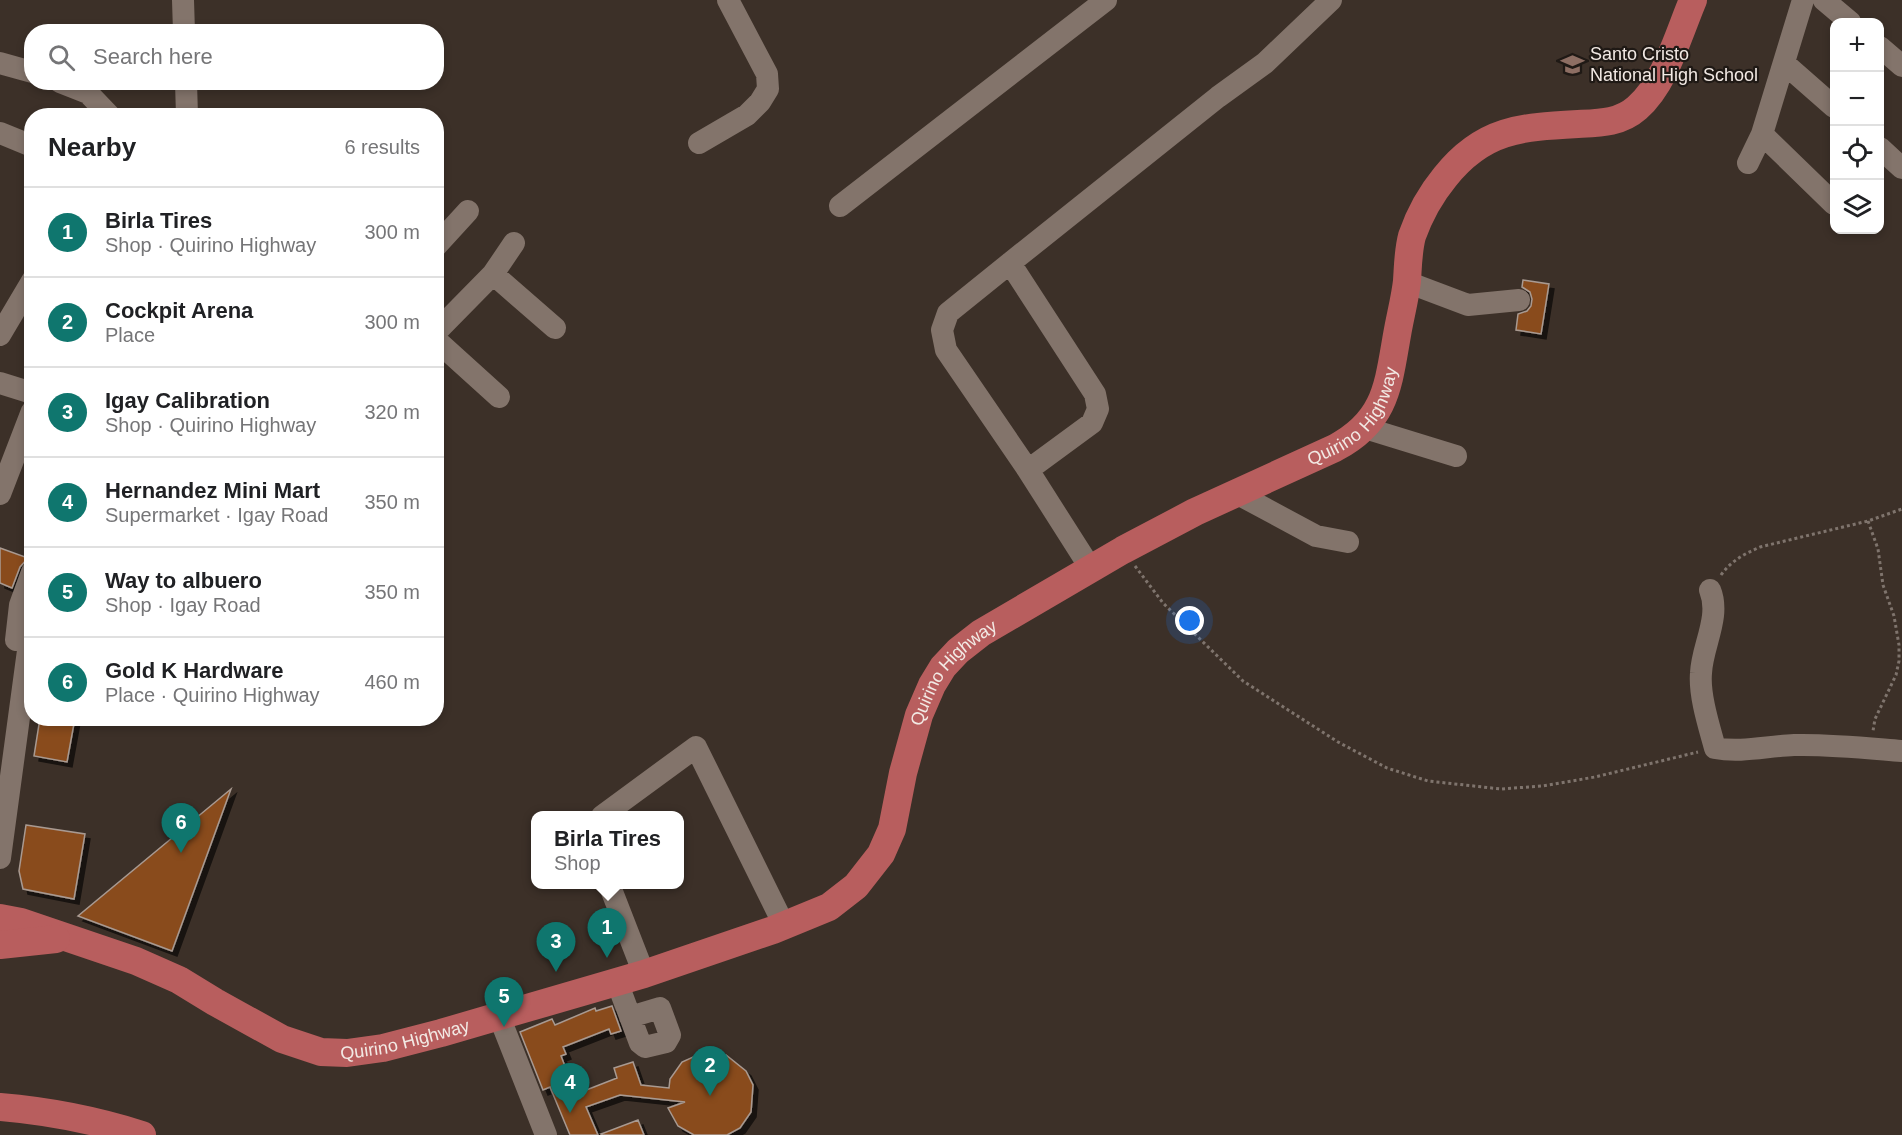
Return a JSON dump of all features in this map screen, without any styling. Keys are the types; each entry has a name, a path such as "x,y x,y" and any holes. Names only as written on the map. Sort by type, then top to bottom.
{"main road":[{"name":"Quirino Highway","path":"0,918 21,922 136,961 168,975 282,1039 321,1052 347,1053 383,1048 644,974 784,925 829,906 856,886 881,854 892,829 903,773 919,715 932,685 958,651 981,633 1123,550 1236,493 1335,448 1365,428 1377,411 1386,391 1407,282 1408,255 1418,220 1444,178 1462,157 1493,136 1516,130 1611,122 1627,116 1639,107 1652,92 1693,0"},
{"name":"Quirino Highway","path":"0,945 64,938"},
{"path":"0,1107 60,1114 142,1135"},
{"path":"0,1125 36,1128 71,1135"}],"street":[{"path":"183,0 184,24"},
{"path":"699,142 747,115 760,102 768,89 767,74 728,0"},
{"path":"840,206 1106,0"},
{"path":"1091,569 1028,470 946,350 942,330 948,313 1218,97 1265,63 1330,0"},
{"path":"1748,163 1762,134 1803,0"},
{"path":"1824,0 1845,18"},
{"path":"1884,50 1902,66"},
{"path":"0,63 24,70"},
{"path":"1785,64 1830,103"},
{"path":"80,90 88,93 102,108"},
{"path":"186,90 187,108"},
{"path":"0,133 24,144"},
{"path":"1762,134 1830,200"},
{"path":"1884,152 1902,168"},
{"path":"444,237 468,211"},
{"path":"444,324 493,274 514,243"},
{"path":"1010,263 1095,394 1098,409 1092,423 1028,470"},
{"path":"493,274 555,328"},
{"path":"1407,282 1468,305 1519,300"},
{"path":"0,334 24,294"},
{"path":"444,347 499,398"},
{"path":"0,382 24,390"},
{"path":"1365,428 1456,456"},
{"path":"0,494 24,432"},
{"path":"1236,493 1316,536 1348,542"},
{"path":"1710,590 1714,599 1714,615 1700,676 1715,748 1739,751 1825,744 1902,751"},
{"path":"0,621 21,608"},
{"path":"0,752 21,608"},
{"path":"0,858 21,608"},
{"path":"609,811 696,747 784,925"},
{"path":"611,889 644,974"},
{"path":"616,982 630,1017"},
{"path":"499,1016 546,1135"}],"path":[{"path":"1710,590 1728,565 1760,547 1869,521 1902,509"},
{"path":"1869,521 1878,549 1882,585 1894,616 1899,645 1896,675 1873,728 1872,737 1876,749"},
{"path":"1123,550 1163,603 1242,681 1338,742 1387,768 1428,781 1460,786 1511,789 1595,777 1715,748"}],"building":[{"path":"1523,280 1549,284 1541,334 1516,330 1518,314 1527,311 1532,299 1530,292 1522,287"},
{"path":"0,548 24,557 24,562 12,588 0,583"},
{"path":"39,726 74,726 67,762 34,756"},
{"path":"231,789 172,951 78,916"},
{"path":"26,825 85,834 74,899 23,889 19,871"},
{"path":"612,1006 621,1031 611,1034 609,1029 563,1047 566,1054 561,1056 576,1094 617,1078 614,1068 633,1062 641,1085 669,1088 670,1079 682,1062 702,1053 726,1055 746,1071 753,1085 751,1112 740,1128 727,1135 694,1135 678,1126 668,1108 685,1102 620,1095 586,1107 598,1135 570,1135 550,1087 543,1090 520,1032 552,1019 555,1025 595,1008 596,1011"},
{"path":"638,1120 644,1135 601,1134"}],"place":[{"name":"Santo Cristo National High School","path":"1572,64"},
{"name":"Gold K Hardware","path":"181,853"},
{"name":"Birla Tires","path":"607,958"},
{"name":"Igay Calibration","path":"556,972"},
{"name":"Way to albuero","path":"504,1027"},
{"name":"Cockpit Arena","path":"710,1096"},
{"name":"Hernandez Mini Mart","path":"570,1113"}]}
